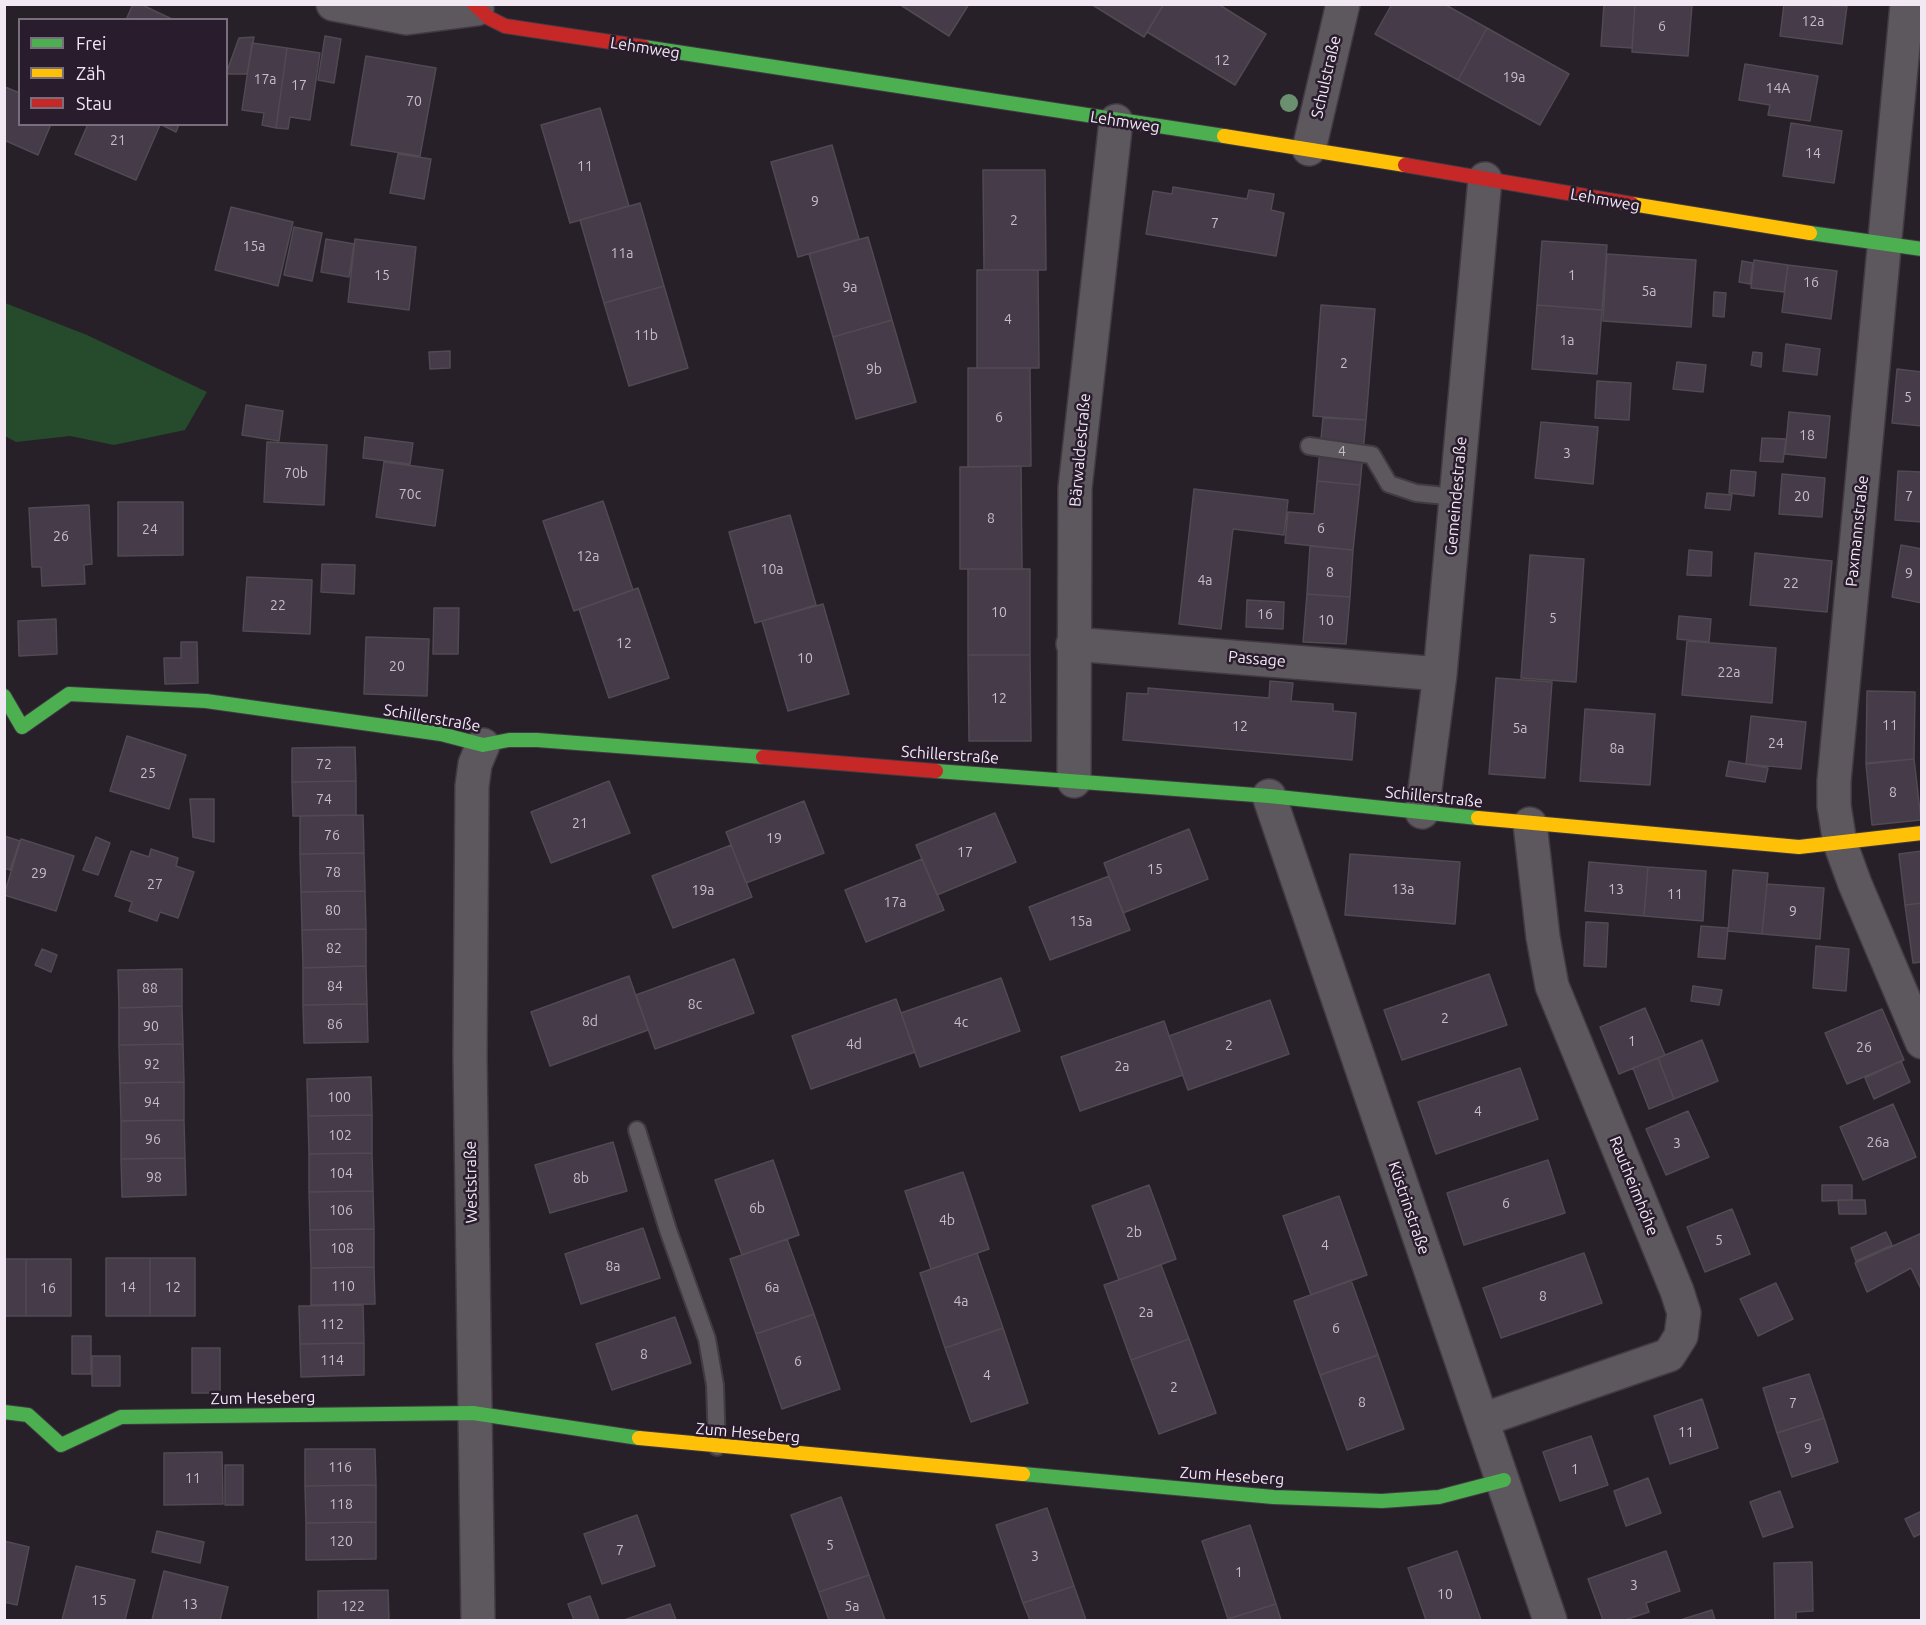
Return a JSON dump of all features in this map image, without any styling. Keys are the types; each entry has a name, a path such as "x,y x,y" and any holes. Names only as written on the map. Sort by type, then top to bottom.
{"street":[{"name":"Lehmweg","path":"333,4 407,18 476,7 506,26 1309,149 1752,225 1922,249"},
{"name":"Schulstraße","path":"1309,149 1343,4"},
{"name":"Paxmannstraße","path":"1907,4 1835,754 1834,806 1840,843 1855,884 1922,1042"},
{"name":"Bärwaldestraße","path":"1074,781 1075,488 1116,121"},
{"name":"Gemeindestraße","path":"1422,812 1440,674 1485,179"},
{"name":"Passage","path":"1073,644 1440,674"},
{"name":"Schillerstraße","path":"4,696 22,727 69,694 206,701 441,734 483,745 509,740 537,740 1269,796 1530,824 1799,847 1922,833"},
{"name":"Weststraße","path":"478,1620 470,1056 472,786 475,764 483,745"},
{"name":"Küstrinstraße","path":"1269,796 1550,1620"},
{"name":"Rautheimhöhe","path":"1482,1420 1669,1355 1681,1336 1684,1313 1673,1280 1552,986 1543,937 1530,824"},
{"name":"Zum Heseberg","path":"4,1412 28,1415 61,1445 121,1417 474,1413 662,1442 1273,1497 1382,1501 1427,1498 1504,1480"}],"lane":[{"path":"1309,446 1372,455 1389,484 1416,493 1456,497"},
{"path":"637,1130 668,1230 707,1339 715,1384 717,1447"}],"green space":[{"path":"5,303 87,335 207,392 185,430 114,445 70,436 16,442 5,436"}],"building":[{"path":"133,4 140,4 170,18 127,18"},
{"path":"899,4 969,4 949,36"},
{"path":"1091,4 1164,4 1144,37"},
{"path":"1164,4 1218,4 1266,34 1235,85 1147,32"},
{"path":"1392,4 1444,4 1487,28 1458,80 1375,34"},
{"path":"1604,4 1635,4 1632,48 1601,46"},
{"path":"1635,4 1692,5 1688,56 1632,52"},
{"path":"1784,4 1847,6 1842,44 1780,36"},
{"path":"1487,28 1569,74 1540,125 1458,80"},
{"path":"325,36 341,39 334,83 318,80"},
{"path":"254,37 247,74 228,74 228,68 239,38"},
{"path":"252,43 287,48 276,128 262,125 264,113 242,110"},
{"path":"287,48 320,53 310,120 290,117 288,129 276,128"},
{"path":"366,56 436,68 420,156 351,145"},
{"path":"1745,64 1818,76 1810,121 1768,115 1770,105 1739,100"},
{"path":"5,87 18,92 18,126 50,126 38,155 4,140"},
{"path":"600,108 629,206 570,223 541,125"},
{"path":"1791,123 1842,131 1834,183 1783,176"},
{"path":"87,126 160,126 136,180 75,154"},
{"path":"164,126 178,126 176,132"},
{"path":"832,145 859,239 798,257 771,162"},
{"path":"398,154 431,159 424,199 390,193"},
{"path":"983,170 1045,170 1046,270 984,270"},
{"path":"1173,187 1247,199 1249,190 1274,194 1271,210 1284,213 1276,256 1146,234 1153,191 1172,194"},
{"path":"640,203 664,286 604,303 580,220"},
{"path":"231,207 293,222 278,286 215,270"},
{"path":"294,227 322,233 312,281 284,275"},
{"path":"868,237 892,320 833,337 809,254"},
{"path":"326,239 354,244 349,277 321,272"},
{"path":"355,239 416,247 409,310 348,302"},
{"path":"1542,241 1607,245 1602,310 1537,305"},
{"path":"1607,254 1696,260 1691,327 1603,321"},
{"path":"1754,260 1788,265 1784,292 1751,288"},
{"path":"1742,261 1753,263 1750,284 1739,282"},
{"path":"1788,265 1837,271 1831,319 1782,312"},
{"path":"977,270 1038,270 1039,368 977,368"},
{"path":"664,286 688,368 629,386 604,303"},
{"path":"1714,292 1726,293 1724,317 1713,316"},
{"path":"1321,305 1375,309 1366,420 1313,416"},
{"path":"1537,305 1602,310 1597,374 1532,369"},
{"path":"892,320 916,402 856,419 833,337"},
{"path":"1786,344 1820,349 1817,375 1783,371"},
{"path":"450,351 450,368 430,369 429,352"},
{"path":"1753,352 1762,353 1761,367 1751,365"},
{"path":"1677,362 1706,365 1703,392 1673,389"},
{"path":"968,368 1030,368 1031,466 968,467"},
{"path":"1897,369 1922,372 1922,426 1892,423"},
{"path":"1597,381 1631,383 1629,420 1595,418"},
{"path":"246,405 283,411 279,441 242,435"},
{"path":"1789,412 1830,416 1826,458 1785,454"},
{"path":"1323,418 1366,420 1360,485 1317,481"},
{"path":"1541,422 1598,427 1593,484 1535,478"},
{"path":"365,437 413,443 410,464 363,458"},
{"path":"1762,438 1786,439 1783,462 1760,461"},
{"path":"267,442 327,445 324,505 264,502"},
{"path":"384,462 443,470 435,526 376,517"},
{"path":"1021,466 1022,569 960,569 960,467"},
{"path":"1731,470 1756,472 1754,496 1729,493"},
{"path":"1898,471 1922,472 1922,522 1895,520"},
{"path":"1782,474 1825,478 1822,517 1779,514"},
{"path":"1317,481 1360,485 1353,550 1285,543 1288,512 1314,514"},
{"path":"1194,489 1288,500 1284,535 1233,529 1221,629 1179,624"},
{"path":"1707,493 1732,495 1730,510 1705,508"},
{"path":"603,501 633,590 574,611 543,521"},
{"path":"118,502 183,502 183,555 118,556"},
{"path":"89,505 92,564 84,565 85,584 42,586 41,567 32,567 29,508"},
{"path":"790,515 816,605 755,623 729,532"},
{"path":"1901,545 1922,549 1922,603 1892,597"},
{"path":"1310,546 1353,550 1350,597 1307,594"},
{"path":"1689,550 1712,552 1711,576 1687,575"},
{"path":"1755,553 1832,561 1827,612 1750,605"},
{"path":"1530,555 1584,559 1576,682 1521,678"},
{"path":"322,564 355,565 354,594 321,592"},
{"path":"968,569 1030,569 1030,655 968,655"},
{"path":"247,577 312,580 310,634 243,631"},
{"path":"638,588 669,678 609,698 579,609"},
{"path":"1307,594 1350,597 1346,644 1303,642"},
{"path":"1247,600 1284,602 1283,629 1246,627"},
{"path":"823,604 849,694 788,711 762,621"},
{"path":"434,608 459,608 458,654 433,654"},
{"path":"1679,616 1711,619 1709,642 1677,639"},
{"path":"56,619 57,654 19,656 18,621"},
{"path":"366,637 429,639 427,696 364,694"},
{"path":"1687,641 1776,648 1772,703 1682,695"},
{"path":"181,642 197,642 198,683 165,684 164,658 181,658"},
{"path":"968,655 1030,655 1031,741 969,741"},
{"path":"1496,678 1552,682 1545,778 1489,774"},
{"path":"1270,681 1293,683 1291,701 1333,704 1333,711 1356,713 1352,760 1123,740 1127,693 1148,694 1148,688 1269,698"},
{"path":"1867,691 1915,692 1914,759 1866,763"},
{"path":"1585,709 1655,714 1650,785 1580,781"},
{"path":"1751,716 1806,722 1801,769 1746,764"},
{"path":"127,736 186,755 169,809 110,791"},
{"path":"355,747 356,781 292,782 292,748"},
{"path":"1914,759 1921,820 1872,825 1866,764"},
{"path":"1729,761 1768,768 1765,782 1726,776"},
{"path":"356,781 356,815 293,816 292,782"},
{"path":"609,781 630,833 551,863 531,812"},
{"path":"190,799 214,799 214,842 193,837"},
{"path":"804,801 824,853 746,883 726,832"},
{"path":"995,813 1016,862 937,895 916,845"},
{"path":"363,815 364,853 300,854 300,816"},
{"path":"1189,829 1208,879 1123,913 1104,863"},
{"path":"4,836 20,841 10,870 4,868"},
{"path":"96,837 110,843 98,875 83,870"},
{"path":"21,839 74,856 56,911 4,895"},
{"path":"731,845 752,897 673,928 652,876"},
{"path":"151,849 178,858 176,866 194,872 178,918 160,912 157,921 129,911 132,902 115,896 131,851 149,857"},
{"path":"1922,851 1922,903 1905,905 1899,854"},
{"path":"364,853 365,891 301,892 300,854"},
{"path":"1350,854 1460,862 1455,924 1345,915"},
{"path":"922,859 944,910 866,942 845,890"},
{"path":"1589,862 1648,867 1644,916 1585,911"},
{"path":"1648,867 1706,871 1703,921 1644,916"},
{"path":"1733,870 1768,873 1762,934 1728,931"},
{"path":"1109,876 1130,930 1050,960 1029,907"},
{"path":"1767,884 1824,888 1820,939 1762,934"},
{"path":"365,891 366,929 302,930 301,892"},
{"path":"1922,903 1922,962 1913,963 1905,905"},
{"path":"1586,922 1608,923 1606,967 1584,966"},
{"path":"1701,926 1728,928 1725,959 1698,957"},
{"path":"366,929 366,966 303,968 302,930"},
{"path":"1816,946 1849,949 1846,991 1813,988"},
{"path":"42,949 57,955 51,972 35,965"},
{"path":"734,959 754,1013 655,1049 636,995"},
{"path":"366,966 367,1004 303,1005 303,968"},
{"path":"182,969 182,1006 119,1008 118,970"},
{"path":"1489,974 1507,1025 1402,1060 1384,1010"},
{"path":"629,976 648,1030 550,1066 531,1012"},
{"path":"1001,978 1020,1031 920,1067 901,1013"},
{"path":"1693,986 1722,990 1719,1005 1691,1001"},
{"path":"896,999 915,1052 811,1089 792,1036"},
{"path":"1270,1000 1289,1054 1188,1090 1169,1036"},
{"path":"367,1004 368,1042 304,1043 303,1005"},
{"path":"182,1006 183,1044 119,1045 119,1008"},
{"path":"1645,1008 1665,1055 1619,1074 1600,1027"},
{"path":"1882,1009 1904,1060 1847,1084 1825,1033"},
{"path":"1164,1021 1183,1075 1080,1111 1061,1057"},
{"path":"1702,1040 1718,1081 1674,1099 1658,1058"},
{"path":"183,1044 184,1082 120,1083 119,1045"},
{"path":"1658,1058 1674,1099 1649,1109 1633,1068"},
{"path":"1901,1061 1910,1082 1874,1099 1865,1078"},
{"path":"1520,1068 1538,1119 1436,1154 1418,1102"},
{"path":"371,1077 372,1115 308,1116 307,1079"},
{"path":"184,1082 184,1120 121,1121 120,1083"},
{"path":"1893,1104 1916,1157 1863,1180 1840,1127"},
{"path":"1688,1111 1709,1157 1666,1175 1646,1129"},
{"path":"372,1115 372,1153 309,1154 308,1116"},
{"path":"184,1120 185,1158 121,1159 121,1121"},
{"path":"613,1142 627,1191 550,1213 535,1165"},
{"path":"372,1153 373,1191 309,1192 309,1154"},
{"path":"185,1158 186,1195 122,1197 121,1159"},
{"path":"773,1160 799,1235 742,1255 715,1180"},
{"path":"1548,1160 1565,1213 1464,1245 1447,1193"},
{"path":"963,1172 989,1249 931,1269 905,1191"},
{"path":"1149,1185 1176,1259 1119,1280 1092,1206"},
{"path":"1822,1185 1852,1185 1852,1200 1822,1201"},
{"path":"373,1191 374,1229 310,1230 309,1192"},
{"path":"1339,1196 1367,1275 1311,1295 1283,1216"},
{"path":"1838,1200 1865,1200 1866,1214 1839,1214"},
{"path":"1732,1209 1750,1254 1705,1272 1687,1227"},
{"path":"643,1228 660,1278 581,1304 565,1254"},
{"path":"374,1229 374,1267 311,1268 310,1230"},
{"path":"1886,1232 1892,1245 1856,1261 1851,1248"},
{"path":"1922,1233 1922,1291 1911,1268 1867,1292 1855,1263"},
{"path":"787,1239 814,1314 756,1334 730,1259"},
{"path":"977,1253 1003,1328 945,1348 920,1273"},
{"path":"1584,1253 1602,1303 1501,1338 1483,1288"},
{"path":"106,1258 150,1258 150,1316 106,1316"},
{"path":"150,1258 195,1258 195,1316 150,1316"},
{"path":"4,1259 26,1259 26,1316 4,1316"},
{"path":"26,1259 71,1259 71,1316 26,1316"},
{"path":"1161,1265 1189,1339 1131,1360 1104,1285"},
{"path":"374,1267 375,1304 311,1305 311,1268"},
{"path":"1351,1280 1378,1355 1320,1375 1294,1301"},
{"path":"1776,1283 1793,1319 1758,1336 1740,1299"},
{"path":"363,1305 364,1343 300,1344 299,1306"},
{"path":"814,1314 840,1389 782,1409 756,1334"},
{"path":"675,1317 691,1363 612,1390 596,1344"},
{"path":"1003,1328 1028,1403 971,1422 945,1348"},
{"path":"72,1336 91,1336 91,1374 72,1374"},
{"path":"1189,1339 1216,1413 1159,1434 1131,1360"},
{"path":"364,1343 364,1375 301,1377 300,1344"},
{"path":"192,1348 220,1348 220,1393 192,1393"},
{"path":"1378,1355 1404,1429 1347,1450 1320,1375"},
{"path":"92,1356 120,1356 120,1386 92,1386"},
{"path":"1809,1374 1824,1418 1777,1433 1763,1388"},
{"path":"1702,1399 1718,1448 1670,1464 1654,1416"},
{"path":"1824,1418 1838,1462 1792,1477 1777,1433"},
{"path":"1591,1436 1608,1485 1560,1501 1543,1452"},
{"path":"305,1449 375,1449 376,1485 305,1486"},
{"path":"222,1452 223,1504 164,1505 164,1453"},
{"path":"225,1465 243,1465 243,1505 225,1505"},
{"path":"1648,1478 1661,1513 1626,1526 1614,1491"},
{"path":"376,1485 376,1522 306,1523 305,1486"},
{"path":"1780,1491 1793,1527 1763,1537 1750,1502"},
{"path":"841,1497 869,1575 819,1592 791,1515"},
{"path":"1047,1508 1074,1586 1023,1603 996,1525"},
{"path":"1922,1511 1922,1533 1914,1537 1905,1519"},
{"path":"637,1515 655,1566 602,1584 584,1534"},
{"path":"376,1522 376,1559 306,1560 306,1523"},
{"path":"1250,1525 1276,1604 1228,1619 1202,1541"},
{"path":"157,1531 204,1542 200,1563 152,1552"},
{"path":"4,1541 29,1547 17,1605 4,1602"},
{"path":"1457,1551 1481,1620 1426,1620 1408,1568"},
{"path":"1666,1551 1680,1591 1646,1603 1649,1612 1625,1620 1603,1620 1588,1579"},
{"path":"1812,1562 1813,1611 1796,1612 1796,1620 1775,1620 1774,1563"},
{"path":"76,1566 135,1580 125,1620 62,1620"},
{"path":"164,1571 228,1587 220,1620 152,1620"},
{"path":"869,1575 885,1620 829,1620 819,1592"},
{"path":"1074,1586 1086,1620 1030,1620 1023,1603"},
{"path":"388,1590 389,1620 318,1620 318,1591"},
{"path":"590,1596 599,1620 574,1620 568,1604"},
{"path":"670,1604 676,1620 624,1620"},
{"path":"1276,1604 1281,1620 1228,1619"},
{"path":"1712,1610 1715,1620 1680,1620"}],"traffic: fast":[{"path":"644,47 1224,136"},
{"path":"1810,233 1922,249"},
{"path":"4,696 22,727 69,694 206,701 441,734 483,745 509,740 537,740 763,757"},
{"path":"936,771 1269,796 1478,818"},
{"path":"4,1412 28,1415 61,1445 121,1417 473,1413 639,1438"},
{"path":"1023,1474 1273,1497 1382,1501 1439,1497 1504,1480"}],"traffic: slow":[{"path":"1224,136 1405,165"},
{"path":"1632,204 1810,233"},
{"path":"1478,818 1799,847 1922,833"},
{"path":"639,1438 1023,1474"}],"traffic: jam":[{"path":"474,4 489,18 505,26 644,47"},
{"path":"1405,165 1632,204"},
{"path":"763,757 936,771"}]}
